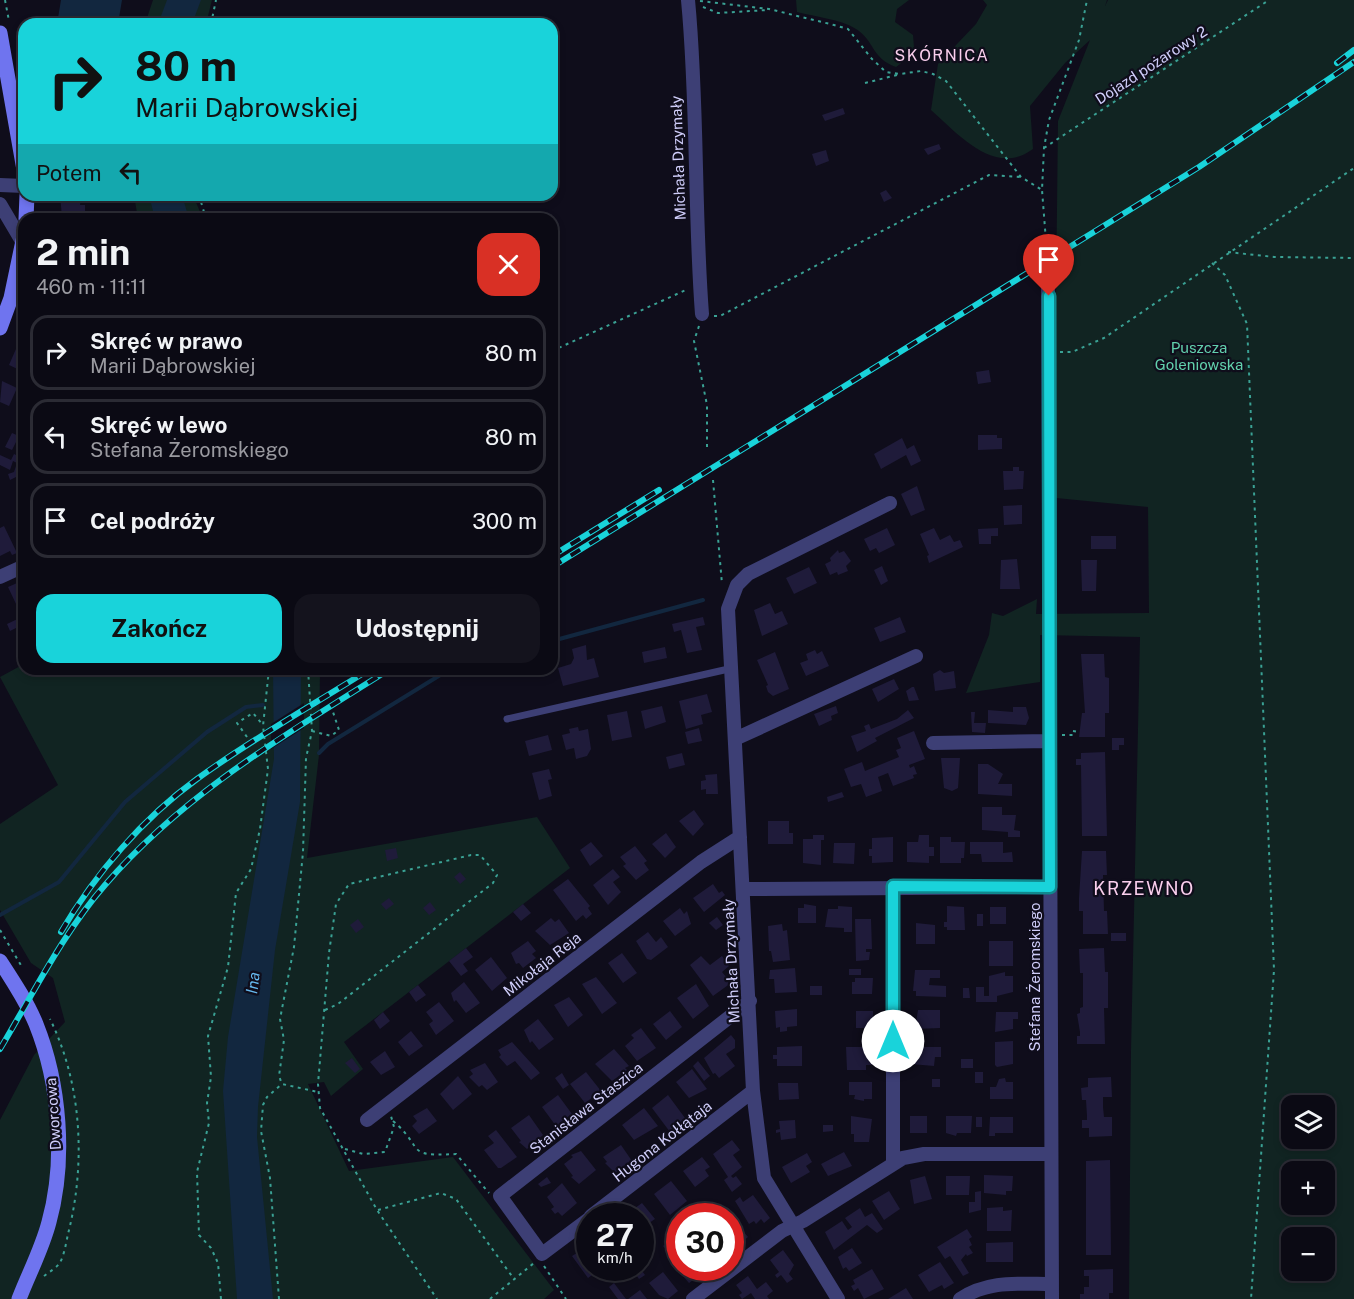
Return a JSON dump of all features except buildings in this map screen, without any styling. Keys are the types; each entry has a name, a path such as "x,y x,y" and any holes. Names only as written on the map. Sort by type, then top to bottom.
{"street":[{"name":"Michała Drzymały","path":"688,0 693,52 699,284 702,314"},
{"path":"0,33 3,67 18,141"},
{"path":"0,185 18,186"},
{"path":"0,204 18,235"},
{"name":"Stefana Żeromskiego","path":"1048,266 1052,1299"},
{"path":"0,328 18,269"},
{"path":"729,601 737,585 748,574 890,503"},
{"path":"0,577 18,569"},
{"name":"Michała Drzymały","path":"729,601 740,837 745,889 753,1091 764,1178 838,1299"},
{"path":"735,739 916,657"},
{"path":"933,743 1050,741"},
{"name":"Mikołaja Reja","path":"367,1120 692,870 740,837"},
{"path":"745,889 893,886 1050,887"},
{"path":"893,886 893,1163"},
{"name":"Dworcowa","path":"0,961 35,1022 49,1066 56,1107 54,1202 45,1237 20,1299"},
{"name":"Stanisława Staszica","path":"500,1196 750,1001"},
{"name":"Hugona Kołłątaja","path":"608,1203 753,1091"},
{"path":"693,1299 782,1231 893,1163 924,1154 1050,1154"},
{"path":"500,1196 538,1259"},
{"name":"Hugona Kołłątaja","path":"538,1259 576,1228"},
{"name":"Dworcowa","path":"8,1299 29,1274"},
{"path":"960,1299 981,1287 993,1284 1052,1284"}],"lane":[{"path":"507,719 733,668"}],"path":[{"path":"212,18 216,0"},
{"path":"695,0 698,5 718,13 773,9"},
{"path":"695,0 773,9 848,29 879,67 886,72 900,74"},
{"path":"1048,266 1042,190 1044,148 1049,120 1079,40 1087,0"},
{"name":"Dojazd pożarowy 2","path":"1044,148 1269,0"},
{"path":"865,83 921,71 946,81 1021,177 1042,190"},
{"path":"1048,353 1072,351 1104,338 1354,168"},
{"path":"707,451 707,405 694,341 702,314 720,316 989,175 1021,177"},
{"path":"1228,252 1274,257 1354,258"},
{"path":"1212,263 1226,275 1247,324 1274,958 1251,1299"},
{"path":"558,348 699,284"},
{"path":"713,480 721,581 729,601"},
{"path":"221,1299 218,1263 212,1248 199,1235 197,1172 209,1123 208,1036 228,967 236,893 251,869 261,820 268,769 263,726 268,675"},
{"path":"282,1084 279,1076 284,1040 280,1019 294,948 303,852 306,758 312,731 308,675"},
{"path":"312,731 331,735 339,730 333,712"},
{"path":"247,737 237,723 250,713 256,714 263,726"},
{"path":"1072,735 1072,731 1079,732"},
{"path":"325,1010 338,1004 493,883 497,875 489,864 480,855 471,855 349,884 336,904 325,1010 318,1092 320,1108 345,1149 377,1210 437,1299"},
{"path":"0,930 21,965"},
{"path":"282,1084 318,1092"},
{"path":"279,1299 270,1178 261,1131 263,1106 267,1097 282,1084"},
{"path":"387,1105 393,1121 418,1152 425,1156 456,1154 490,1194 500,1196"},
{"path":"345,1149 363,1154 385,1152 393,1133 393,1121"},
{"path":"377,1210 441,1193 456,1198 514,1279"},
{"path":"490,1299 538,1259 566,1299"}],"green space":[{"path":"153,0 212,0 208,18 147,18"},
{"path":"796,0 909,0 897,9 895,22 913,35 914,47 904,61 896,67 882,59 856,29 835,21 797,12"},
{"name":"Puszcza Goleniowska","path":"983,0 1107,0 1105,6 1108,0 1354,0 1354,1299 1129,1299 1131,1051 1140,637 1040,635 1040,682 966,693 989,635 992,613 1003,616 1037,599 1036,614 1149,613 1148,507 1046,497 1043,299 1056,295 1058,121 1090,40 1065,63 1030,106 1033,149 1019,156 1005,158 991,156 978,149 953,131 931,110 938,64 976,24 987,5"},
{"path":"135,201 196,201 200,213 137,213"},
{"path":"18,667 18,675 320,675 319,755 307,858 537,817 570,868 344,1042 363,1069 331,1096 324,1082 308,1084 349,1171 453,1157 554,1290 544,1299 0,1299 0,1120 34,1055 65,1022 53,978 31,963 0,910 0,824 58,785 0,677"}],"water":[{"path":"61,0 122,0 119,18 58,18"},
{"path":"167,0 201,0 194,18 160,18"},
{"path":"150,201 184,201 187,213 154,213"},
{"name":"Ina","path":"273,675 301,675 300,802 275,950 258,1107 257,1137 273,1299 237,1299 223,1091 228,1037 274,759"}],"pier":[{"path":"304,703 304,728 271,749 271,724"}],"waterway":[{"path":"558,639 703,600"},
{"path":"319,753 328,744 440,675"},
{"path":"0,915 59,882 125,802 207,732 246,707 263,705"}],"railway":[{"path":"1337,63 1354,50"},
{"path":"558,563 1199,167 1354,62"},
{"path":"558,552 659,490"},
{"path":"61,932 105,868 139,829 177,794 239,750 360,675"},
{"path":"0,1049 49,964 76,923 105,885 136,852 169,821 239,766 380,675"}],"district":[{"name":"SKÓRNICA","path":"942,55"},
{"name":"KRZEWNO","path":"1144,888"}],"route":[{"path":"893,1041 893,886 1050,887 1049,296"}]}
